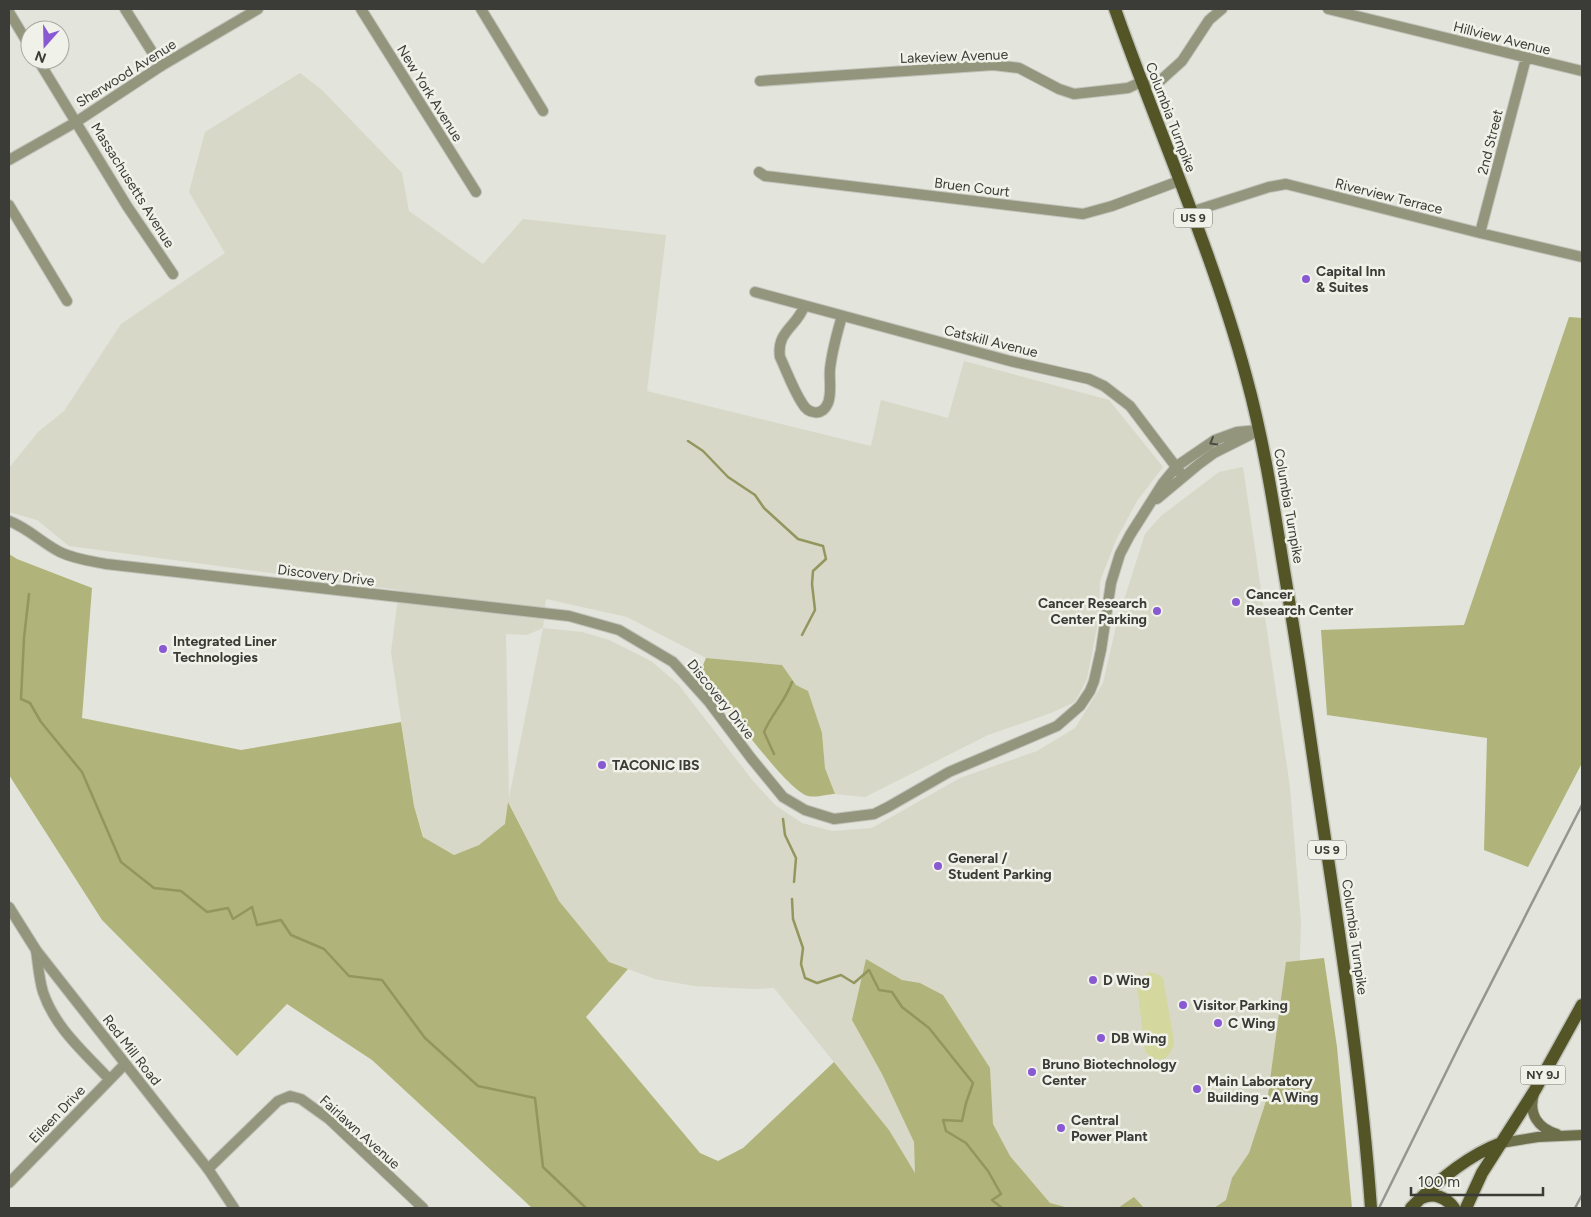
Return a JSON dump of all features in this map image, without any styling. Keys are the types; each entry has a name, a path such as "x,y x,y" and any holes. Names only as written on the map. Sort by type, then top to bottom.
{"main road":[{"name":"Columbia Turnpike","path":"1115,9 1227,313 1260,430 1311,738 1359,1073 1371,1208"},
{"name":"NY 9J","path":"1501,1143 1535,1090 1582,1005"},
{"path":"1535,1090 1532,1108 1536,1120 1546,1130 1565,1136"},
{"path":"1416,1204 1440,1181 1471,1158 1501,1143 1526,1138 1582,1135"},
{"path":"1466,1208 1482,1173 1501,1143"},
{"path":"1416,1204 1426,1196 1440,1196 1447,1200 1454,1208"}],"street":[{"path":"125,9 161,66"},
{"name":"Sherwood Avenue","path":"9,160 76,122 246,12 258,9"},
{"name":"New York Avenue","path":"361,9 476,192"},
{"path":"481,9 543,111"},
{"path":"1141,82 1152,83 1160,80 1175,69 1209,20 1222,9"},
{"name":"Hillview Avenue","path":"1328,9 1354,12 1582,72"},
{"path":"9,12 20,30"},
{"name":"2nd Street","path":"1480,233 1526,58"},
{"name":"Lakeview Avenue","path":"760,80 993,65 1019,68 1059,90 1074,94 1128,88 1141,82"},
{"name":"Massachusetts Avenue","path":"44,70 127,206 173,274"},
{"name":"Bruen Court","path":"759,172 764,176 783,179 1083,214 1112,206 1179,181"},
{"name":"Riverview Terrace","path":"1191,212 1263,189 1286,184 1582,257"},
{"path":"9,205 68,301"},
{"name":"Catskill Avenue","path":"755,292 1010,361 1089,379 1104,386 1130,406 1183,476"},
{"path":"804,306 784,335 779,350 780,358 802,404 809,412 820,412 825,409 829,400 830,371 842,316"},
{"name":"Discovery Drive","path":"9,521 19,525 58,551 73,558 569,616 619,630 673,662 709,702 783,797 805,810 834,818 858,817 874,814 949,772 1056,726 1080,706 1094,681 1101,650 1108,597 1120,554 1163,483 1177,466 1215,440 1237,432 1260,430"},
{"name":"Discovery Drive","path":"1148,507 1183,476 1214,454 1260,430"},
{"name":"Red Mill Road","path":"9,907 36,950 208,1169 234,1208"},
{"path":"36,950 42,987 54,1016 65,1032 109,1080"},
{"name":"Eileen Drive","path":"9,1184 125,1064"},
{"name":"Fairlawn Avenue","path":"208,1169 278,1101 290,1096 301,1098 328,1119 423,1208"}],"shaded area":[{"path":"300,73 322,90 402,173 409,211 483,264 523,219 666,235 647,391 871,446 881,400 948,418 964,361 1109,400 1163,467 1137,501 1116,540 1100,581 1099,617 1087,679 1075,702 1051,713 988,735 865,797 835,794 825,768 822,733 796,685 782,665 706,658 627,617 546,599 543,628 582,632 609,640 651,661 678,684 753,781 775,805 802,823 832,831 872,828 960,778 1037,751 1075,728 1103,683 1117,622 1145,534 1161,516 1219,472 1243,467 1290,787 1301,923 1296,1079 1296,1165 1280,1208 934,1208 889,1130 774,988 694,986 655,979 609,962 559,901 509,803 506,824 479,845 454,855 424,838 414,806 391,652 399,590 69,546 37,520 9,512 9,468 38,432 64,411 121,324 225,253 189,192 205,132","holes":["543,628 509,799 506,634 527,635"]}],"green space":[{"path":"1569,317 1582,318 1582,763 1528,867 1484,850 1487,738 1327,715 1321,630 1464,625"},
{"path":"9,554 17,559 92,588 82,718 241,750 401,722 414,806 423,837 454,855 479,845 505,824 508,802 559,901 609,962 628,969 586,1017 700,1153 718,1161 743,1148 834,1062 889,1130 915,1173 914,1142 882,1074 852,1020 866,959 902,980 920,983 943,995 990,1068 993,1124 1010,1156 1050,1203 1069,1208 532,1208 372,1060 287,1004 237,1056 102,920 9,775"},
{"path":"706,658 782,665 796,685 808,691 822,733 825,768 835,794 815,797 808,796 797,790 784,777 768,760 701,670"},
{"path":"1324,958 1337,1047 1352,1208 1214,1208 1226,1200 1232,1178 1249,1153 1268,1095 1286,962"},
{"path":"1150,972 1163,978 1174,1041 1173,1047 1167,1056 1159,1060 1150,1056 1145,1051 1137,984 1138,980"},
{"path":"1134,1197 1144,1208 1118,1208"}],"waterway":[{"path":"688,441 703,451 728,477 755,495 764,508 798,539 823,546 826,559 813,571 812,584 815,610 802,635"},
{"path":"29,594 24,638 21,699 30,703 41,722 82,772 121,862 154,888 181,891 207,912 228,908 233,919 252,907 257,925 281,920 291,935 324,949 349,976 382,980 425,1038 478,1086 535,1098 543,1167 586,1208"},
{"path":"774,754 764,732 786,696 792,682"},
{"path":"783,819 785,835 796,858 794,882"},
{"path":"792,899 793,919 803,948 801,964 805,978 817,983 841,975 854,983 869,970 879,990 892,992 902,1007 929,1028 973,1083 962,1121 943,1120 946,1131 966,1143 988,1171 1001,1194 992,1200 1002,1208"}],"railway":[{"path":"1379,1208 1582,805"},
{"path":"1575,1208 1582,1195"}],"place":[{"name":"Capital Inn & Suites","path":"1306,279"},
{"name":"Cancer Research Center","path":"1236,602"},
{"name":"Cancer Research Center Parking","path":"1157,611"},
{"name":"Integrated Liner Technologies","path":"163,649"},
{"name":"TACONIC IBS","path":"602,765"},
{"name":"General / Student Parking","path":"938,866"},
{"name":"D Wing","path":"1093,980"},
{"name":"Visitor Parking","path":"1183,1005"},
{"name":"C Wing","path":"1218,1023"},
{"name":"DB Wing","path":"1101,1038"},
{"name":"Bruno Biotechnology Center","path":"1032,1072"},
{"name":"Main Laboratory Building - A Wing","path":"1197,1089"},
{"name":"Central Power Plant","path":"1061,1128"}]}
